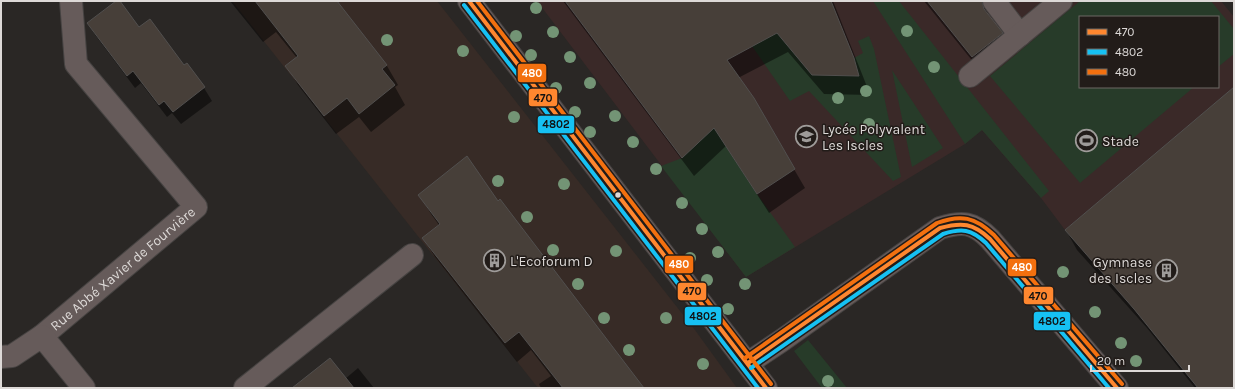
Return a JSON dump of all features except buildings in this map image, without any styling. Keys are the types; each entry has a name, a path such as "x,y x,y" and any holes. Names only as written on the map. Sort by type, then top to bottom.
{"street":[{"name":"Rue Abbé Xavier de Fourvière","path":"42,336 196,207 76,64 71,1"},
{"path":"469,1 766,388"},
{"path":"994,1 1020,35"},
{"path":"970,76 1061,1"},
{"path":"748,363 940,228 964,223 972,225 982,231 990,239 1117,388"},
{"path":"245,388 412,255"},
{"path":"1,357 12,356 42,336 84,388"}],"shaded area":[{"path":"232,1 437,1 695,330 737,388 538,388"},
{"name":"Lycée Polyvalent Les Iscles","path":"537,1 1221,1 1234,17 1234,87 1065,230 1041,198 982,130 965,144 746,277"}],"green space":[{"path":"873,1 899,1 1049,191 1041,198 982,130 965,144"},
{"name":"Stade","path":"1080,1 1211,1 1234,29 1234,54 1219,66 1219,16 1079,16 1079,88 1193,88 1080,183 990,76"},
{"path":"777,33 812,75 859,76 854,58 863,53 858,41 869,36 874,49 901,177 893,181 809,91 790,101 752,46"},
{"path":"892,70 943,148 912,167"},
{"path":"687,87 757,194 795,247 746,277 661,166 682,158"},
{"path":"808,340 847,388 822,388 794,351"}],"transit line":[{"name":"470","path":"469,1 766,388"},
{"name":"480","path":"477,1 771,384"},
{"name":"4802","path":"464,5 758,388"},
{"name":"480","path":"745,358 937,223 961,218 980,224 994,235 1122,384"},
{"name":"470","path":"748,363 940,228 955,225 967,225 978,230 990,239 1117,388"},
{"name":"4802","path":"751,368 943,234 956,231 966,231 971,232 986,243 1109,388"}],"place":[{"name":"Lycée Polyvalent Les Iscles","path":"806,137"},
{"name":"Stade","path":"1087,141"},
{"name":"L'Ecoforum D","path":"494,261"},
{"name":"Gymnase des Iscles","path":"1167,270"}]}
